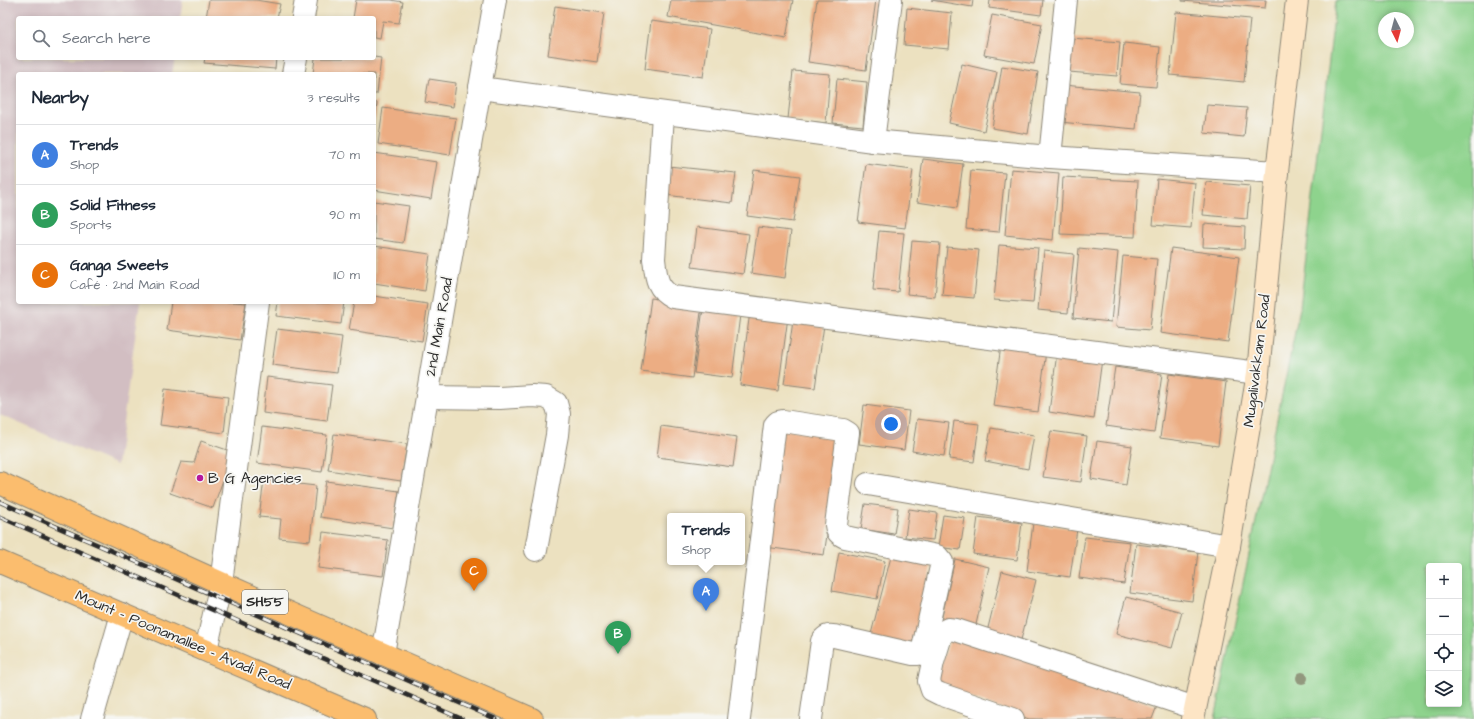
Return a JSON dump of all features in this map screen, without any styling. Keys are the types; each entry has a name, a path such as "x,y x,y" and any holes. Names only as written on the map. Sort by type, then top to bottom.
{"main road":[{"name":"SH55","path":"0,483 221,583 532,719"},
{"name":"Mount - Poonamallee - Avadi Road","path":"0,562 365,719"}],"street":[{"path":"303,16 306,0"},
{"name":"2nd Main Road","path":"383,654 495,0"},
{"path":"873,140 890,0"},
{"path":"1050,157 1066,0"},
{"name":"Mugalivakkam Road","path":"1194,713 1229,546 1258,373 1276,172 1298,0"},
{"path":"293,72 296,60"},
{"path":"480,88 663,114 873,140 1050,157 1276,172"},
{"path":"663,114 654,259 656,276 661,287 665,293 673,297 1258,373"},
{"path":"206,650 221,583 258,304"},
{"path":"427,397 500,398 532,396 546,397 556,403 559,414 557,435 536,550"},
{"path":"739,719 775,425 778,422 783,421 843,430 848,433 836,525 837,531 840,534 845,537 937,556 942,562 923,648 918,654 829,635 825,637 822,641 811,719"},
{"path":"868,484 1229,546"},
{"path":"92,719 122,614"},
{"path":"1014,719 932,690 928,681 942,633 948,629 956,630 1171,710 1194,713"}],"shaded area":[{"path":"0,0 183,0 180,16 16,16 16,60 175,60 172,72 16,72 16,304 140,304 117,465 0,415"}],"green space":[{"path":"1336,0 1474,0 1474,719 1215,719 1300,308"}],"building":[{"path":"209,0 256,0 280,4 277,16 206,16"},
{"path":"356,0 391,0 403,2 399,23 383,21 380,38 376,37 376,16 353,16"},
{"path":"671,0 793,0 786,38 668,17"},
{"path":"817,0 876,0 866,70 808,62"},
{"path":"931,0 973,0 972,7"},
{"path":"990,0 1043,0 1041,15 989,8"},
{"path":"1182,0 1266,0 1265,8"},
{"path":"555,6 604,13 597,62 548,55"},
{"path":"907,8 952,13 949,49 904,45"},
{"path":"1176,12 1250,19 1244,82 1170,75"},
{"path":"992,15 1042,24 1034,64 984,55"},
{"path":"651,21 710,29 703,77 645,69"},
{"path":"1072,38 1120,42 1117,76 1069,72"},
{"path":"1124,43 1160,47 1156,87 1120,84"},
{"path":"376,57 381,58 377,94 376,72 313,72 315,60 376,60"},
{"path":"205,60 276,60 275,69 204,63"},
{"path":"962,64 997,72 984,131 949,123"},
{"path":"1002,66 1038,72 1028,134 992,128"},
{"path":"793,71 830,74 826,123 788,119"},
{"path":"429,79 456,83 453,107 425,102"},
{"path":"837,79 867,82 863,126 833,123"},
{"path":"1063,85 1140,92 1136,129 1059,122"},
{"path":"1207,105 1247,108 1244,137 1204,133"},
{"path":"383,108 456,118 450,155 378,144"},
{"path":"376,153 437,162 431,199 376,190"},
{"path":"923,159 963,164 957,208 917,202"},
{"path":"866,164 913,170 905,228 858,222"},
{"path":"668,166 736,173 732,203 665,195"},
{"path":"1011,169 1059,173 1053,240 1005,235"},
{"path":"754,170 800,176 793,222 747,216"},
{"path":"971,170 1005,173 999,232 966,229"},
{"path":"1063,177 1138,181 1135,237 1060,234"},
{"path":"1157,179 1195,183 1191,228 1153,225"},
{"path":"1206,182 1250,186 1247,219 1203,215"},
{"path":"376,201 409,206 403,243 376,239"},
{"path":"1204,224 1245,227 1244,249 1203,247"},
{"path":"697,227 749,234 743,274 692,267"},
{"path":"758,227 791,231 785,278 751,273"},
{"path":"879,231 904,233 898,292 873,290"},
{"path":"912,241 940,243 935,297 907,294"},
{"path":"999,245 1038,248 1033,303 994,300"},
{"path":"376,246 430,254 425,291 376,283"},
{"path":"947,247 979,250 974,298 942,295"},
{"path":"1079,248 1118,252 1111,322 1073,318"},
{"path":"1171,248 1239,257 1228,342 1160,333"},
{"path":"1044,251 1074,254 1068,313 1038,310"},
{"path":"1123,256 1157,259 1150,330 1116,327"},
{"path":"376,296 428,304 422,341 349,330 354,304 376,304"},
{"path":"651,298 702,305 692,378 641,371"},
{"path":"171,304 246,304 240,340 167,330"},
{"path":"278,304 344,304 341,324 276,316"},
{"path":"703,309 740,315 732,378 694,373"},
{"path":"750,312 788,317 778,391 740,385"},
{"path":"793,321 824,325 815,388 784,384"},
{"path":"277,329 342,337 337,373 272,365"},
{"path":"1001,345 1046,351 1038,412 993,406"},
{"path":"1057,353 1102,359 1094,419 1049,412"},
{"path":"1115,367 1162,374 1154,433 1106,426"},
{"path":"1169,374 1226,382 1218,446 1160,438"},
{"path":"267,377 332,385 327,421 263,413"},
{"path":"165,389 228,397 224,433 160,425"},
{"path":"864,405 909,411 904,450 859,444"},
{"path":"917,419 949,423 944,456 912,451"},
{"path":"954,421 979,424 974,462 949,459"},
{"path":"661,426 737,437 733,467 657,457"},
{"path":"262,427 327,435 322,472 257,463"},
{"path":"783,428 842,437 824,555 765,547"},
{"path":"991,428 1034,435 1028,469 985,461"},
{"path":"1051,431 1087,436 1081,482 1043,477"},
{"path":"334,434 407,444 401,481 328,470"},
{"name":"B G Agencies","path":"201,441 233,452 213,508 170,493 181,462 194,463"},
{"path":"1097,441 1132,446 1126,485 1091,479"},
{"path":"264,480 316,486 310,541 279,538 281,519 259,517"},
{"path":"326,481 399,491 393,528 320,517"},
{"path":"865,504 898,508 894,534 861,529"},
{"path":"909,509 937,513 933,540 905,537"},
{"path":"943,515 965,518 960,550 938,547"},
{"path":"978,517 1022,523 1017,560 973,554"},
{"path":"1033,523 1077,529 1070,577 1027,571"},
{"path":"323,532 388,540 383,576 318,568"},
{"path":"1085,537 1130,542 1124,584 1079,578"},
{"path":"1136,544 1198,552 1192,601 1130,593"},
{"path":"893,549 933,559 911,648 870,638"},
{"path":"839,552 885,561 877,599 832,591"},
{"path":"955,559 989,567 975,629 941,621"},
{"path":"1002,571 1036,580 1020,644 986,636"},
{"path":"1126,597 1182,612 1172,648 1116,634"},
{"path":"952,634 1157,706 1152,719 1029,719 934,685"}],"railway":[{"path":"0,502 496,719"},
{"path":"0,517 462,719"}],"place":[{"name":"B G Agencies","path":"200,478"},
{"name":"Ganga Sweets","path":"474,591"},
{"name":"Trends","path":"706,611"},
{"name":"Solid Fitness","path":"618,654"}]}
